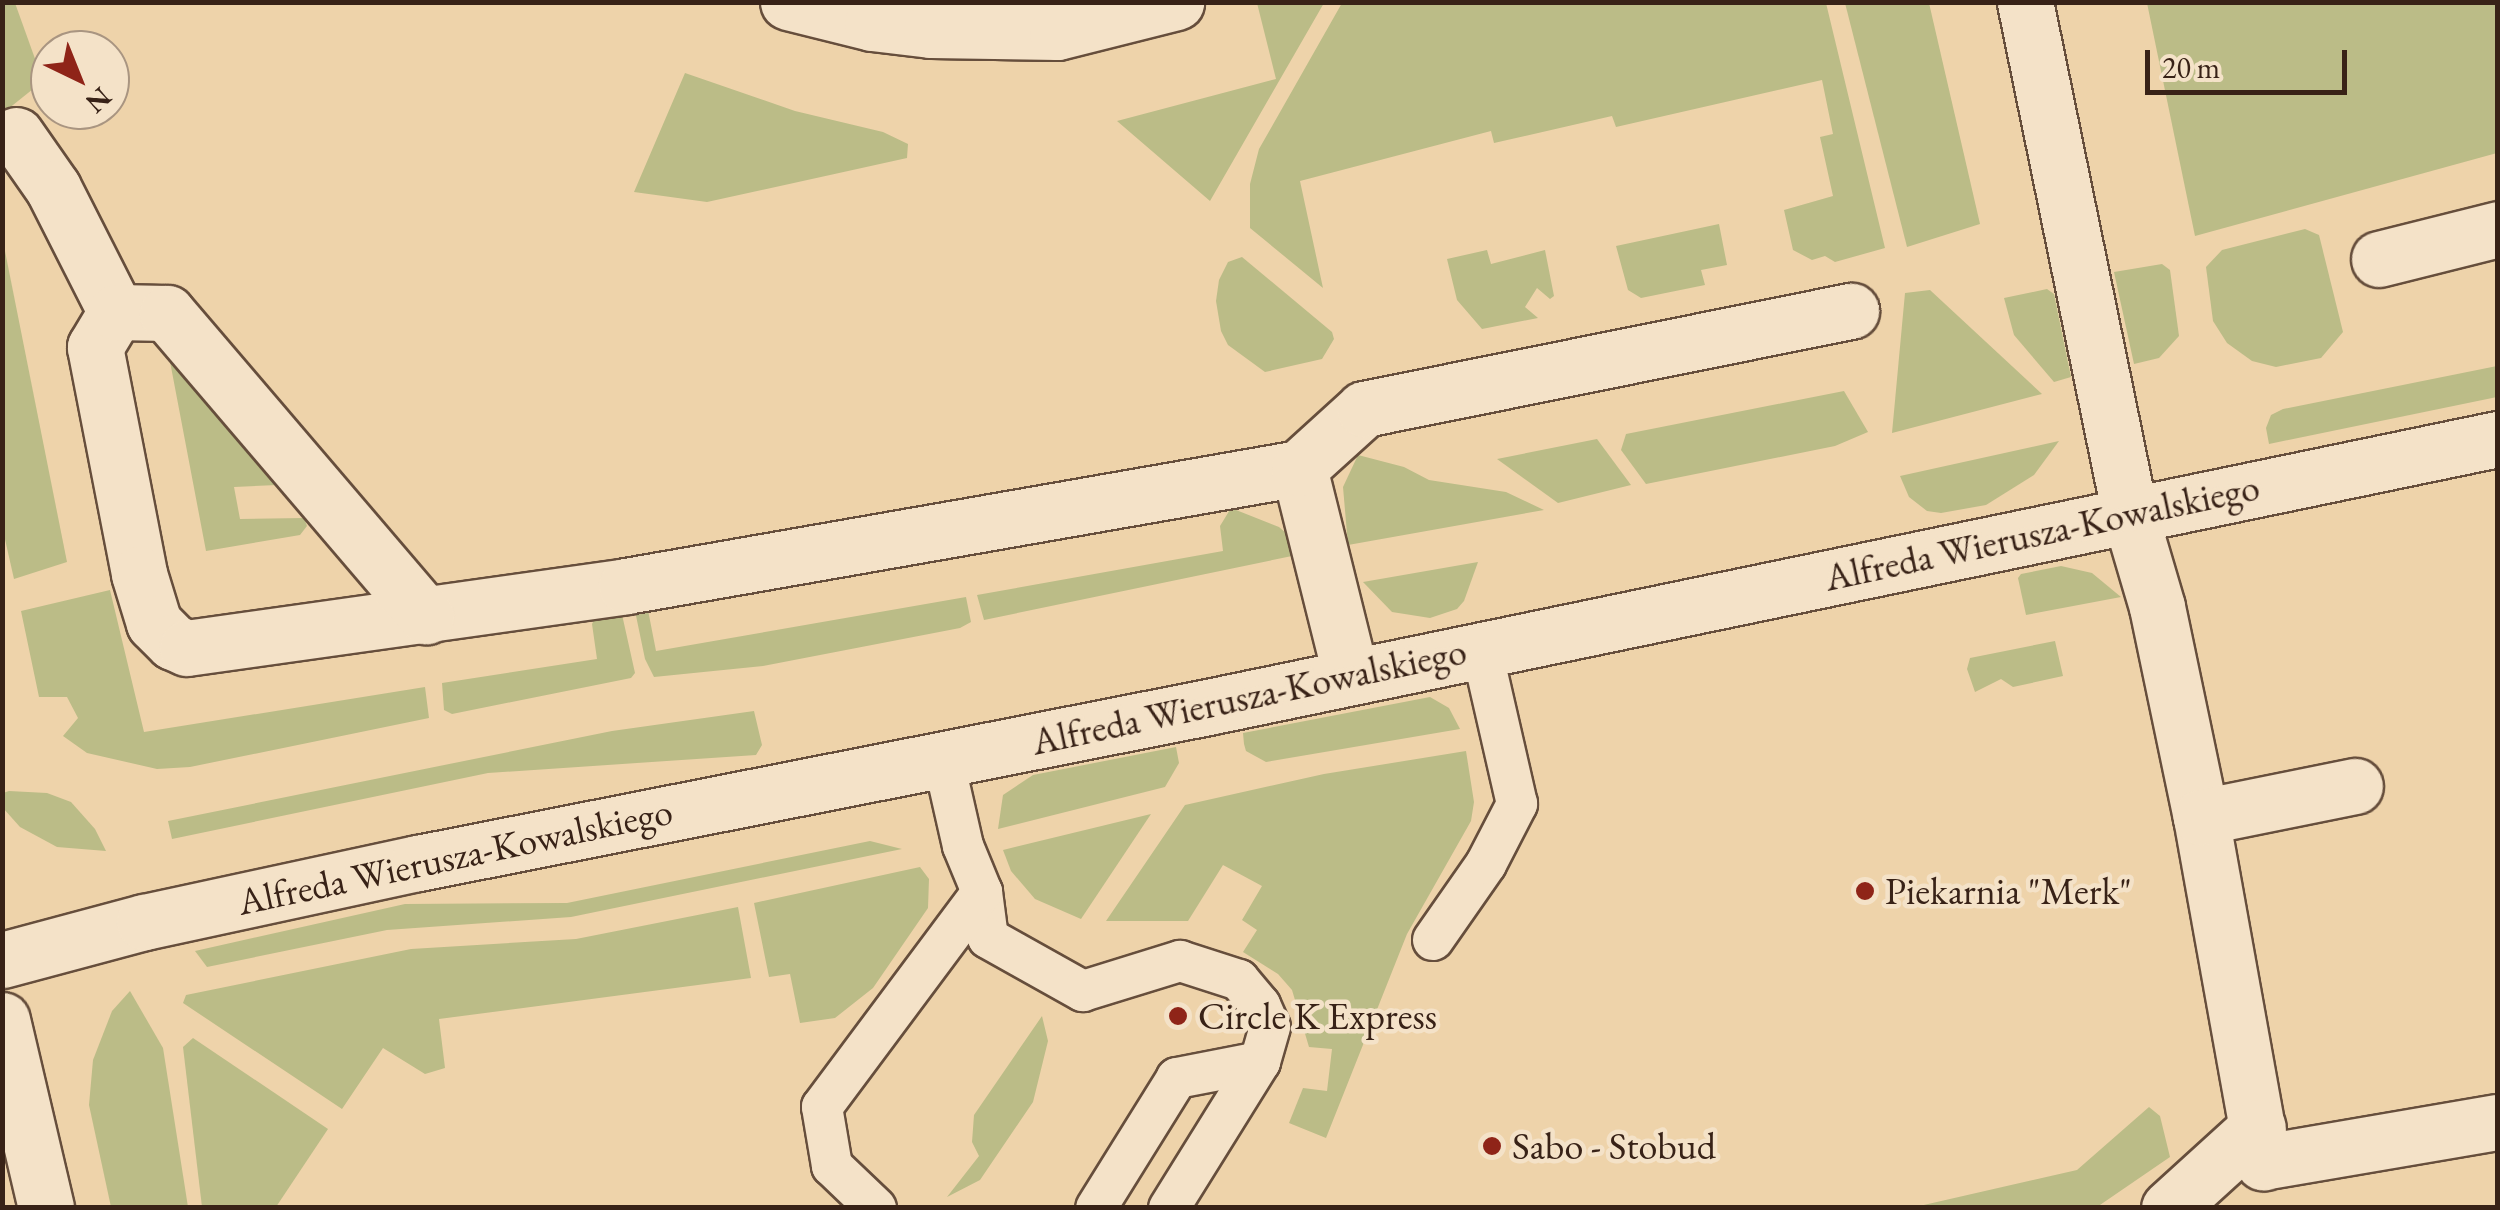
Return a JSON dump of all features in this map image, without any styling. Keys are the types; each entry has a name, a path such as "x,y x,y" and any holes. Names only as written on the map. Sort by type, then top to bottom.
{"street":[{"path":"788,2 856,20 931,30 1057,32 1176,2"},
{"path":"2025,2 2130,515 2157,607 2201,818 2263,1162 2498,1122"},
{"path":"16,135 53,188 116,312"},
{"path":"2380,259 2498,229"},
{"path":"116,312 95,347 142,590 162,632 188,648 207,648 626,586 1300,468 1364,409 1851,311"},
{"path":"116,312 167,312 426,616"},
{"name":"Alfreda Wierusza-Kowalskiego","path":"2,960 256,897 2498,439"},
{"path":"1300,468 1351,676"},
{"path":"2201,818 2355,786"},
{"path":"2,1020 46,1208"},
{"path":"2169,1208 2258,1127"}],"lane":[{"path":"1433,940 1486,864 1516,804 1481,647"},
{"path":"944,758 963,846 982,892 988,938 1083,991 1180,961 1239,980 1260,1005 1270,1027 1260,1062 1168,1208"},
{"path":"876,1208 832,1166 822,1107 982,892"},
{"path":"1096,1208 1177,1078 1260,1062"}],"green space":[{"path":"3,3 15,3 30,45 30,91 3,113"},
{"path":"1257,3 1324,3 1210,201 1117,121 1276,79"},
{"path":"1342,3 1826,3 1885,248 1835,262 1825,256 1812,260 1793,250 1784,210 1833,196 1820,137 1833,134 1822,80 1616,127 1612,116 1494,143 1491,131 1300,181 1323,288 1250,228 1250,184 1259,149"},
{"path":"1845,3 1929,3 1980,224 1907,247"},
{"path":"2147,3 2497,3 2497,153 2195,236"},
{"path":"685,73 795,111 883,132 908,144 907,158 707,202 634,192"},
{"path":"1719,224 1727,265 1701,270 1705,285 1641,298 1628,290 1616,246"},
{"path":"2305,229 2319,235 2343,332 2321,358 2276,367 2252,361 2227,343 2213,321 2206,267 2222,250"},
{"path":"2,236 67,562 14,579 2,526"},
{"path":"1487,250 1491,264 1545,250 1554,296 1550,299 1537,288 1525,307 1538,318 1482,329 1457,300 1447,259"},
{"path":"1242,257 1332,332 1334,339 1322,359 1265,372 1228,345 1221,331 1216,301 1219,280 1228,262"},
{"path":"2162,264 2170,270 2179,336 2159,358 2134,364 2114,272"},
{"path":"2047,289 2054,294 2071,377 2054,382 2014,335 2004,298"},
{"path":"1930,290 2042,394 1892,433 1905,293"},
{"path":"168,351 189,353 277,485 234,487 240,519 304,518 307,526 300,535 206,551"},
{"path":"2497,366 2497,397 2269,444 2266,428 2271,415 2283,409"},
{"path":"1844,391 1868,432 1835,446 1646,484 1621,450 1626,434"},
{"path":"1597,439 1631,485 1558,503 1497,459"},
{"path":"2059,441 2034,475 1986,505 1941,513 1927,511 1909,497 1900,476"},
{"path":"1358,455 1404,467 1429,480 1506,492 1544,510 1348,545 1343,487"},
{"path":"1231,508 1279,527 1287,534 1292,556 984,620 977,595 1223,551 1220,526"},
{"path":"1478,562 1464,601 1457,609 1430,618 1392,612 1363,582"},
{"path":"2061,566 2092,573 2121,597 2026,615 2018,578 2021,574"},
{"path":"110,590 144,732 425,687 429,718 190,767 157,769 87,753 63,736 78,718 67,697 39,697 21,611"},
{"path":"966,597 971,622 960,628 763,666 654,677 645,659 634,606 647,605 656,651"},
{"path":"621,610 635,673 631,678 452,714 444,710 442,683 597,659 592,624 597,614"},
{"path":"2055,641 2063,676 2013,687 2001,679 1975,692 1967,669 1970,658"},
{"path":"1430,697 1449,708 1460,729 1266,762 1246,751 1244,744 1243,733"},
{"path":"754,711 762,745 756,755 488,773 172,839 168,821 612,731"},
{"path":"1176,747 1179,763 1165,787 998,829 1003,795 1033,775"},
{"path":"1466,751 1474,802 1471,821 1407,934 1326,1138 1289,1123 1303,1088 1327,1091 1332,1049 1309,1047 1292,990 1278,974 1243,952 1257,930 1242,920 1262,886 1223,865 1188,921 1106,921 1185,805 1324,774"},
{"path":"3,793 47,793 71,802 95,829 106,851 57,847 20,827 3,808"},
{"path":"1151,814 1081,919 1035,899 1011,871 1003,850"},
{"path":"870,841 902,849 571,917 387,930 207,967 195,951 405,904 567,903"},
{"path":"920,867 929,879 928,908 873,988 835,1018 800,1023 790,974 769,977 754,903"},
{"path":"738,907 751,978 439,1019 445,1068 425,1074 383,1048 342,1109 183,1003 186,995 411,949 576,939"},
{"path":"130,991 163,1048 188,1207 111,1207 89,1105 93,1060 112,1011"},
{"path":"1042,1016 1048,1041 1033,1102 980,1180 947,1197 979,1156 972,1142 974,1115"},
{"path":"193,1038 328,1129 276,1207 202,1207 183,1047"},
{"path":"2149,1107 2160,1116 2170,1157 2097,1207 1915,1207 2077,1170"}],"place":[{"name":"Piekarnia \"Merk\"","path":"1865,891"},
{"name":"Circle K Express","path":"1178,1016"},
{"name":"Sabo - Stobud","path":"1492,1146"}]}
